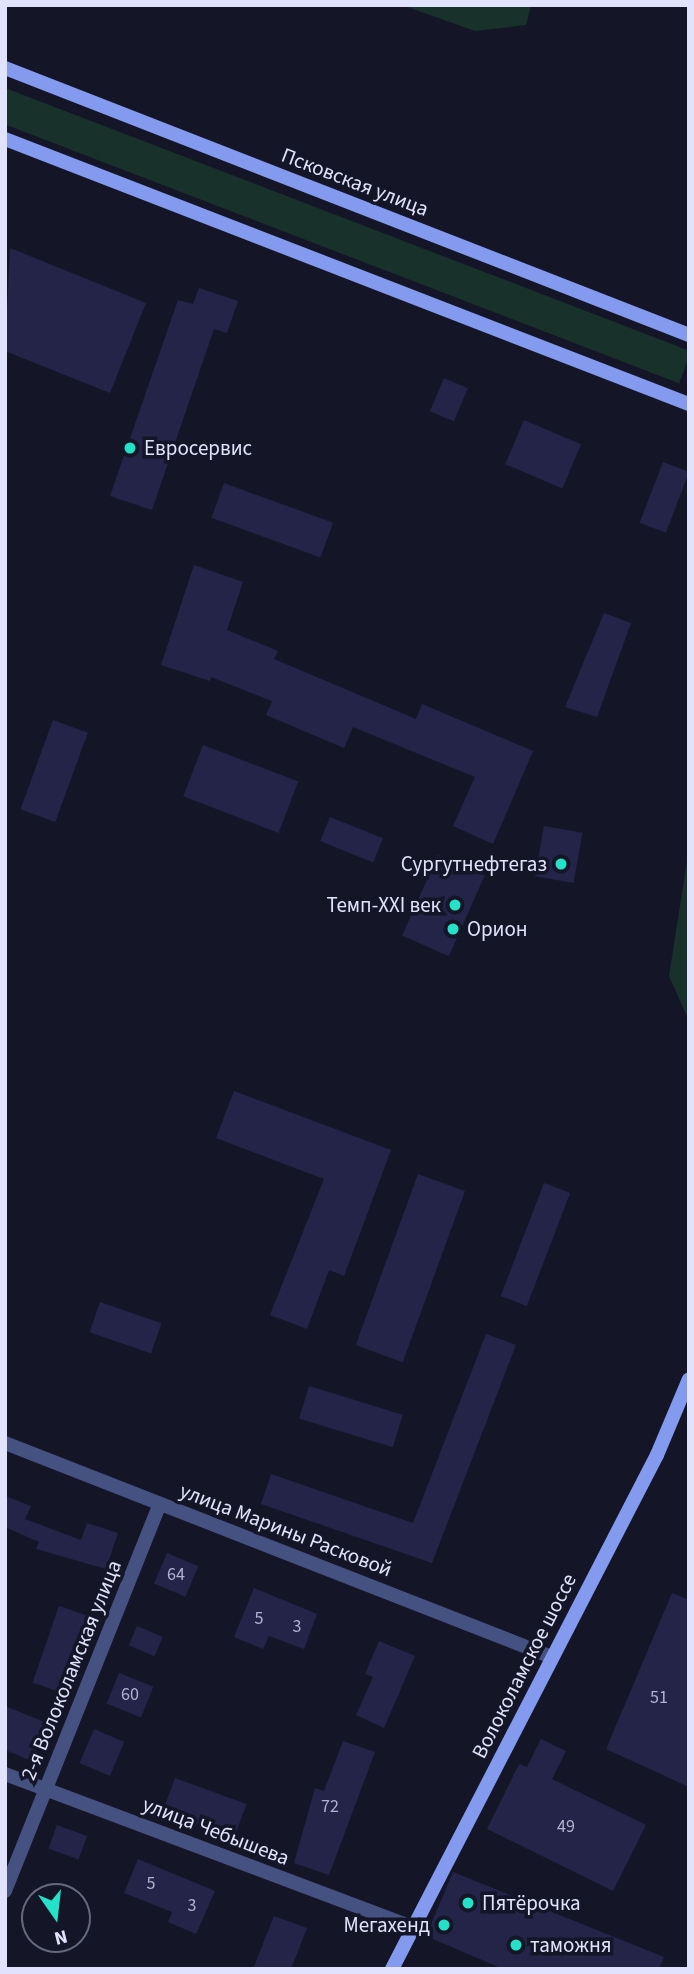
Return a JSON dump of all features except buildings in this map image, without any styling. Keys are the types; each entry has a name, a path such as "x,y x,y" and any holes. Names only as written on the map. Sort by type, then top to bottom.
{"main road":[{"name":"Псковская улица","path":"5,68 689,335"},
{"path":"5,139 689,404"},
{"name":"Волоколамское шоссе","path":"392,1969 657,1455 689,1380"}],"street":[{"name":"улица Марины Расковой","path":"5,1443 552,1657"},
{"name":"2-я Волоколамская улица","path":"5,1891 160,1504"},
{"name":"улица Чебышева","path":"5,1773 412,1927"}],"green space":[{"path":"402,5 531,5 526,25 475,31"},
{"path":"5,88 689,351 679,383 5,124"},
{"path":"689,848 689,1021 669,976"}],"place":[{"name":"Евросервис","path":"130,448"},
{"name":"Сургутнефтегаз","path":"561,864"},
{"name":"Темп-XXI век","path":"455,905"},
{"name":"Орион","path":"453,929"},
{"name":"Пятёрочка","path":"468,1903"},
{"name":"Мегахенд","path":"444,1925"},
{"name":"таможня","path":"516,1945"}]}
